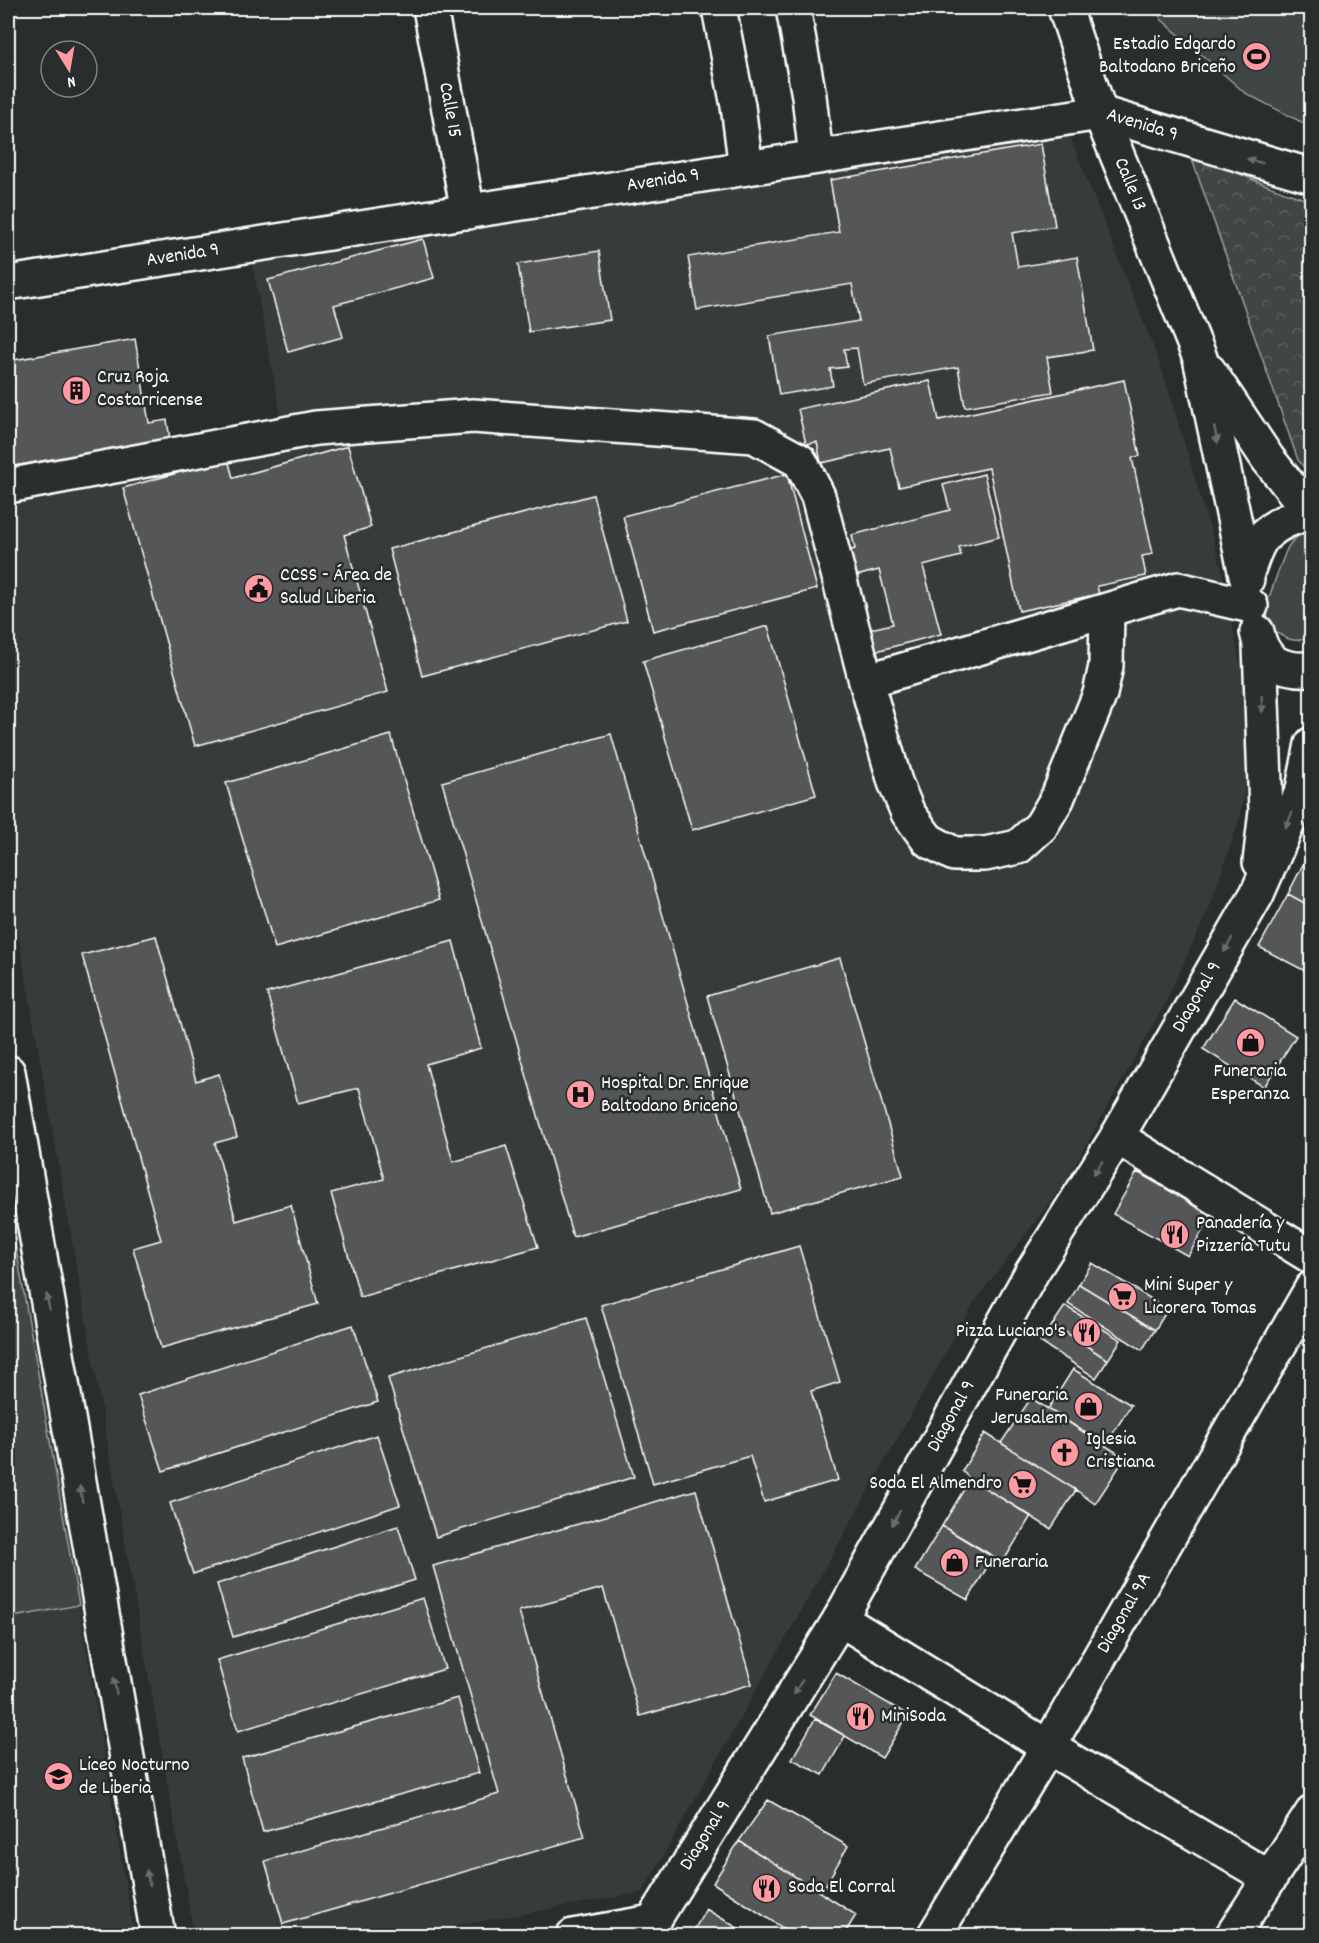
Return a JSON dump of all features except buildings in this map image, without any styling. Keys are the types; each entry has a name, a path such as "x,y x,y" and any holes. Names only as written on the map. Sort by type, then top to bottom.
{"street":[{"name":"Calle 15","path":"430,8 468,212"},
{"path":"719,8 738,106 746,168"},
{"path":"794,8 809,96 816,157"},
{"name":"Calle 13","path":"1065,8 1100,113 1200,358 1251,606"},
{"name":"Avenida 9","path":"8,283 1100,113 1311,176"},
{"name":"Calle 13","path":"1200,358 1268,459 1311,513"},
{"path":"8,486 316,428 473,416 754,435 800,461 818,496 895,782 908,813 928,840 954,854 985,854 1018,847 1041,826 1057,799 1100,694 1106,666 1107,610"},
{"path":"1246,575 1255,551 1264,536 1291,518 1311,513"},
{"path":"866,681 1178,589 1251,606"},
{"name":"Diagonal 9","path":"1251,606 1260,646 1266,811 1257,894"},
{"path":"1260,646 1275,663 1293,670 1311,669"},
{"name":"Diagonal 9","path":"648,1929 840,1620 1032,1272 1117,1137 1257,894 1303,789 1311,744"},
{"path":"8,1072 158,1935"},
{"path":"1117,1137 1311,1257"},
{"name":"Diagonal 9A","path":"934,1935 1048,1747 1311,1288"},
{"path":"840,1620 1048,1747 1270,1878"},
{"path":"1232,1935 1311,1813"},
{"path":"573,1935 648,1929"}],"shaded area":[{"name":"Hospital Dr. Enrique Baltodano Briceño","path":"1069,134 1162,369 1222,569 1245,691 1251,753 1240,817 1209,909 1162,1009 1066,1181 973,1304 643,1892 406,1935 194,1935 8,877 8,471 282,422 251,258"},
{"name":"Liceo Nocturno de Liberia","path":"79,1605 134,1935 8,1936 8,1618"}],"green space":[{"name":"Estadio Edgardo Baltodano Briceño","path":"1156,8 1311,8 1311,127 1245,93 1161,19"},
{"path":"1188,148 1248,178 1311,201 1311,476 1298,460"},
{"path":"1306,532 1311,532 1311,637 1295,640 1280,635 1274,629 1267,615 1267,606 1288,547"},
{"path":"8,1203 79,1605 8,1618"}],"place":[{"name":"Estadio Edgardo Baltodano Briceño","path":"1257,56"},
{"name":"Cruz Roja Costarricense","path":"76,390"},
{"name":"CCSS - Área de Salud Liberia","path":"259,588"},
{"name":"Funeraria Esperanza","path":"1250,1042"},
{"name":"Hospital Dr. Enrique Baltodano Briceño","path":"580,1095"},
{"name":"Panadería y Pizzería Tutu","path":"1175,1235"},
{"name":"Mini Super y Licorera Tomas","path":"1123,1297"},
{"name":"Pizza Luciano's","path":"1087,1332"},
{"name":"Funeraria Jerusalem","path":"1089,1407"},
{"name":"Iglesia Cristiana","path":"1065,1452"},
{"name":"Soda El Almendro","path":"1023,1484"},
{"name":"Funeraria","path":"954,1563"},
{"name":"MiniSoda","path":"860,1717"},
{"name":"Liceo Nocturno de Liberia","path":"58,1777"},
{"name":"Soda El Corral","path":"767,1888"}]}
